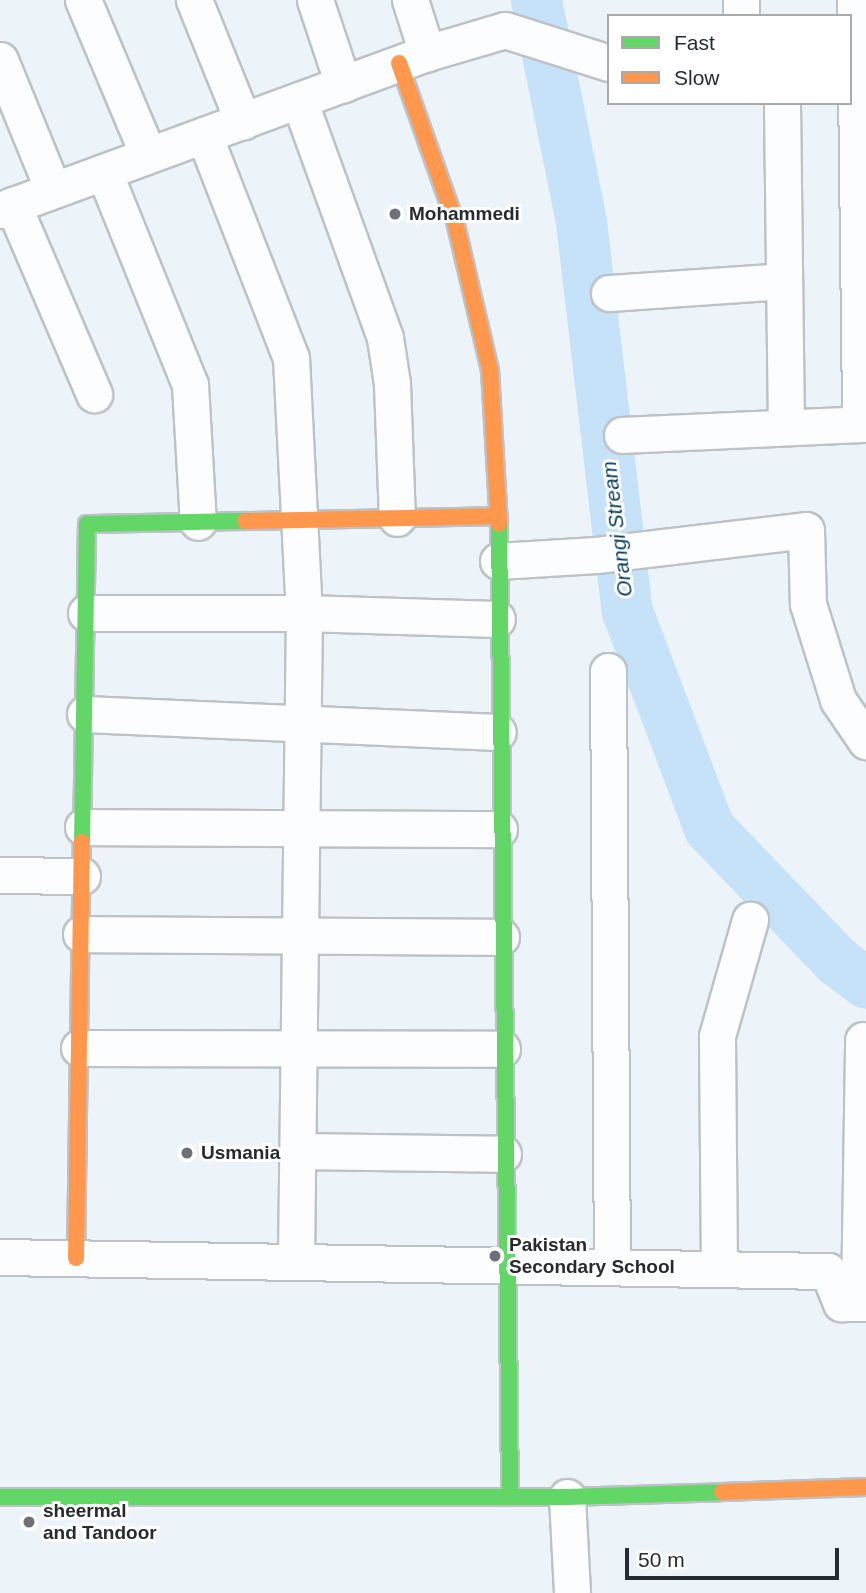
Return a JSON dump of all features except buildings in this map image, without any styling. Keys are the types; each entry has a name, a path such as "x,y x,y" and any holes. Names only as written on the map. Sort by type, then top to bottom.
{"street":[{"path":"83,0 148,155"},
{"path":"194,0 243,121"},
{"path":"315,0 343,84"},
{"path":"410,0 413,58 456,221 490,370 499,516 499,829 510,1496"},
{"path":"622,435 863,424 859,88 855,0"},
{"path":"94,394 7,207 413,58 505,30 597,60"},
{"path":"0,60 53,190"},
{"path":"299,100 385,338 392,384 397,518"},
{"path":"782,105 786,428"},
{"path":"204,135 291,358 302,520 304,613 296,1262"},
{"path":"104,172 190,385 198,522"},
{"path":"609,293 784,281"},
{"path":"76,1258 88,524 499,516"},
{"path":"498,561 596,555 806,530 808,604 838,700 866,741"},
{"path":"86,613 304,613 497,620"},
{"path":"608,671 612,1267"},
{"path":"85,714 499,732"},
{"path":"83,827 303,831 499,829"},
{"path":"0,875 82,876"},
{"path":"719,1269 717,1036 750,920"},
{"path":"81,934 501,937"},
{"path":"0,1257 828,1271 841,1303 862,1303 863,1040"},
{"path":"79,1048 502,1049"},
{"path":"297,1151 503,1154"},
{"path":"0,1497 567,1497 866,1488"},
{"path":"567,1497 572,1593"}],"waterway":[{"name":"Orangi Stream","path":"536,0 581,222 627,611 709,828 837,961 866,983"}],"traffic: fast":[{"path":"82,842 87,524 245,521"},
{"path":"499,524 510,1497"},
{"path":"0,1497 567,1497 722,1492"}],"traffic: slow":[{"path":"399,63 455,221 490,370 499,524"},
{"path":"245,521 499,516"},
{"path":"76,1258 82,842"},
{"path":"722,1492 866,1487"}],"place":[{"name":"Mohammedi","path":"395,214"},
{"name":"Usmania","path":"187,1153"},
{"name":"Pakistan Secondary School","path":"495,1256"},
{"name":"sheermal and Tandoor","path":"29,1522"}]}
